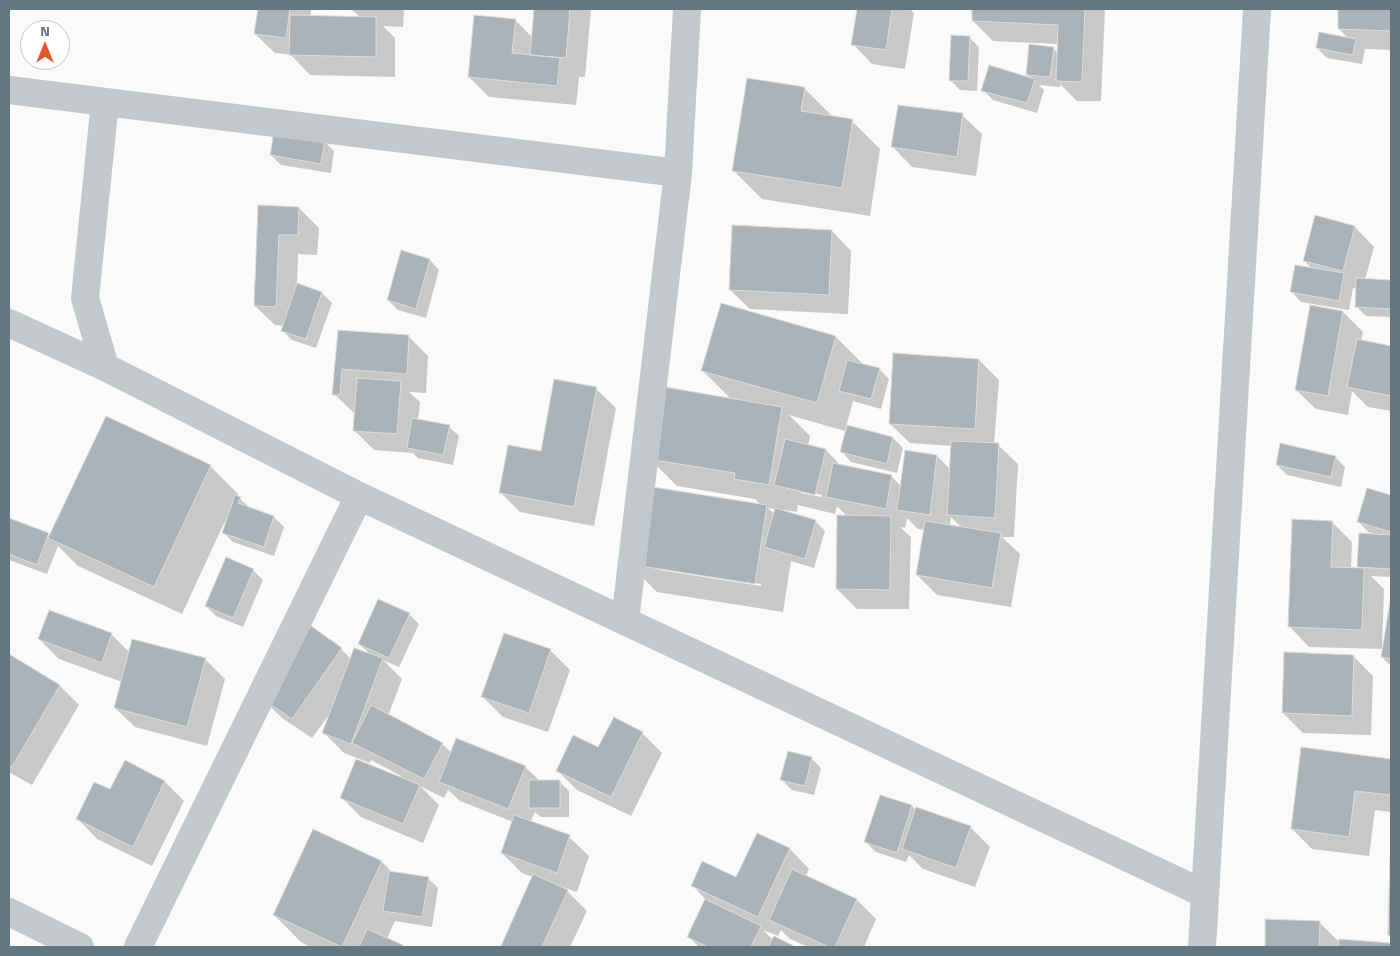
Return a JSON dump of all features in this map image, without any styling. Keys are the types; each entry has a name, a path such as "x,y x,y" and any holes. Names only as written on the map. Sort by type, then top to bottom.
{"street":[{"path":"625,622 678,174 687,9"},
{"path":"1202,947 1258,9"},
{"path":"9,90 678,174"},
{"path":"105,102 85,298 105,367"},
{"path":"9,323 105,367 359,496 1205,894"},
{"path":"138,947 359,496"},
{"path":"9,912 80,947"}],"building":[{"path":"258,9 290,9 286,38 254,34"},
{"path":"534,9 570,9 566,58 530,55"},
{"path":"857,9 892,9 886,50 851,45"},
{"path":"972,9 1085,9 1082,82 1056,81 1058,25 972,21"},
{"path":"1338,9 1391,9 1391,31 1338,29"},
{"path":"290,15 376,17 376,57 289,55"},
{"path":"474,15 516,19 512,53 560,58 557,86 468,77"},
{"path":"1319,32 1356,39 1353,55 1316,48"},
{"path":"951,35 970,36 968,81 949,81"},
{"path":"1029,44 1054,47 1050,77 1026,75"},
{"path":"989,65 1035,79 1027,103 981,91"},
{"path":"747,78 805,87 801,111 853,119 842,188 732,171"},
{"path":"898,105 963,113 957,157 891,147"},
{"path":"274,131 325,139 321,164 270,155"},
{"path":"258,205 299,207 298,235 279,235 276,307 254,306"},
{"path":"1315,215 1355,226 1343,271 1303,261"},
{"path":"732,225 832,230 829,295 729,290"},
{"path":"401,250 430,259 416,309 387,300"},
{"path":"1295,265 1344,273 1339,301 1290,292"},
{"path":"1356,278 1391,280 1391,309 1355,307"},
{"path":"297,283 322,292 306,339 281,331"},
{"path":"721,303 836,336 817,403 701,371"},
{"path":"1310,305 1343,311 1328,396 1295,390"},
{"path":"338,330 409,335 407,374 342,369 340,395 332,395"},
{"path":"1357,339 1391,346 1391,396 1347,387"},
{"path":"893,353 979,359 975,429 889,424"},
{"path":"847,360 880,368 871,399 839,391"},
{"path":"357,378 401,381 397,434 353,431"},
{"path":"554,379 597,387 574,507 499,493 508,445 541,451"},
{"path":"659,386 782,407 769,485 734,479 735,473 648,459"},
{"path":"106,416 211,465 154,587 48,538"},
{"path":"412,418 450,425 443,455 407,448"},
{"path":"847,425 893,437 887,464 840,452"},
{"path":"785,439 826,449 815,495 774,485"},
{"path":"951,441 999,443 995,518 947,515"},
{"path":"1280,443 1336,456 1331,477 1276,465"},
{"path":"905,450 937,455 930,515 897,510"},
{"path":"833,463 892,475 886,509 826,497"},
{"path":"640,485 767,505 755,584 628,564"},
{"path":"1367,488 1391,495 1391,532 1357,522"},
{"path":"235,495 241,497 238,503 274,516 264,547 222,533"},
{"path":"775,508 816,520 805,559 764,547"},
{"path":"837,515 891,516 890,590 836,589"},
{"path":"9,518 49,533 37,565 9,554"},
{"path":"1292,519 1333,521 1331,567 1364,568 1362,630 1288,627"},
{"path":"925,521 1001,533 992,588 916,575"},
{"path":"1359,533 1391,535 1391,569 1357,567"},
{"path":"226,557 254,569 233,618 205,606"},
{"path":"1391,595 1391,659 1381,657"},
{"path":"378,599 410,613 389,658 358,644"},
{"path":"49,610 112,633 102,663 38,639"},
{"path":"311,626 342,648 292,719 261,698"},
{"path":"504,633 551,649 529,713 481,697"},
{"path":"132,639 206,658 187,727 114,708"},
{"path":"354,648 383,658 351,744 322,733"},
{"path":"1284,652 1354,655 1352,716 1282,713"},
{"path":"9,654 60,685 12,767 9,765"},
{"path":"371,705 443,743 424,779 352,743"},
{"path":"614,717 643,732 611,797 556,771 573,735 598,747"},
{"path":"456,738 526,766 508,809 439,782"},
{"path":"1301,747 1391,759 1391,795 1355,791 1349,837 1291,829"},
{"path":"788,751 812,757 805,786 780,780"},
{"path":"356,759 420,785 403,824 340,798"},
{"path":"125,760 165,781 133,847 76,819 94,782 110,789"},
{"path":"529,780 560,780 560,808 529,808"},
{"path":"880,795 912,805 897,853 864,842"},
{"path":"916,807 971,826 956,868 902,849"},
{"path":"514,815 570,835 557,873 501,853"},
{"path":"313,829 382,861 342,947 273,915"},
{"path":"757,833 790,848 758,917 691,886 702,861 736,877"},
{"path":"1391,855 1391,936 1388,935"},
{"path":"792,869 857,899 835,947 829,947 769,920"},
{"path":"389,871 429,877 422,917 383,911"},
{"path":"533,874 568,890 542,947 503,947 501,946"},
{"path":"705,899 761,926 751,947 708,947 687,937"},
{"path":"1265,919 1320,921 1319,947 1265,947"},
{"path":"367,929 403,945 401,947 359,947"},
{"path":"774,936 796,947 768,947"},
{"path":"1339,939 1391,943 1391,947 1338,947"}]}
